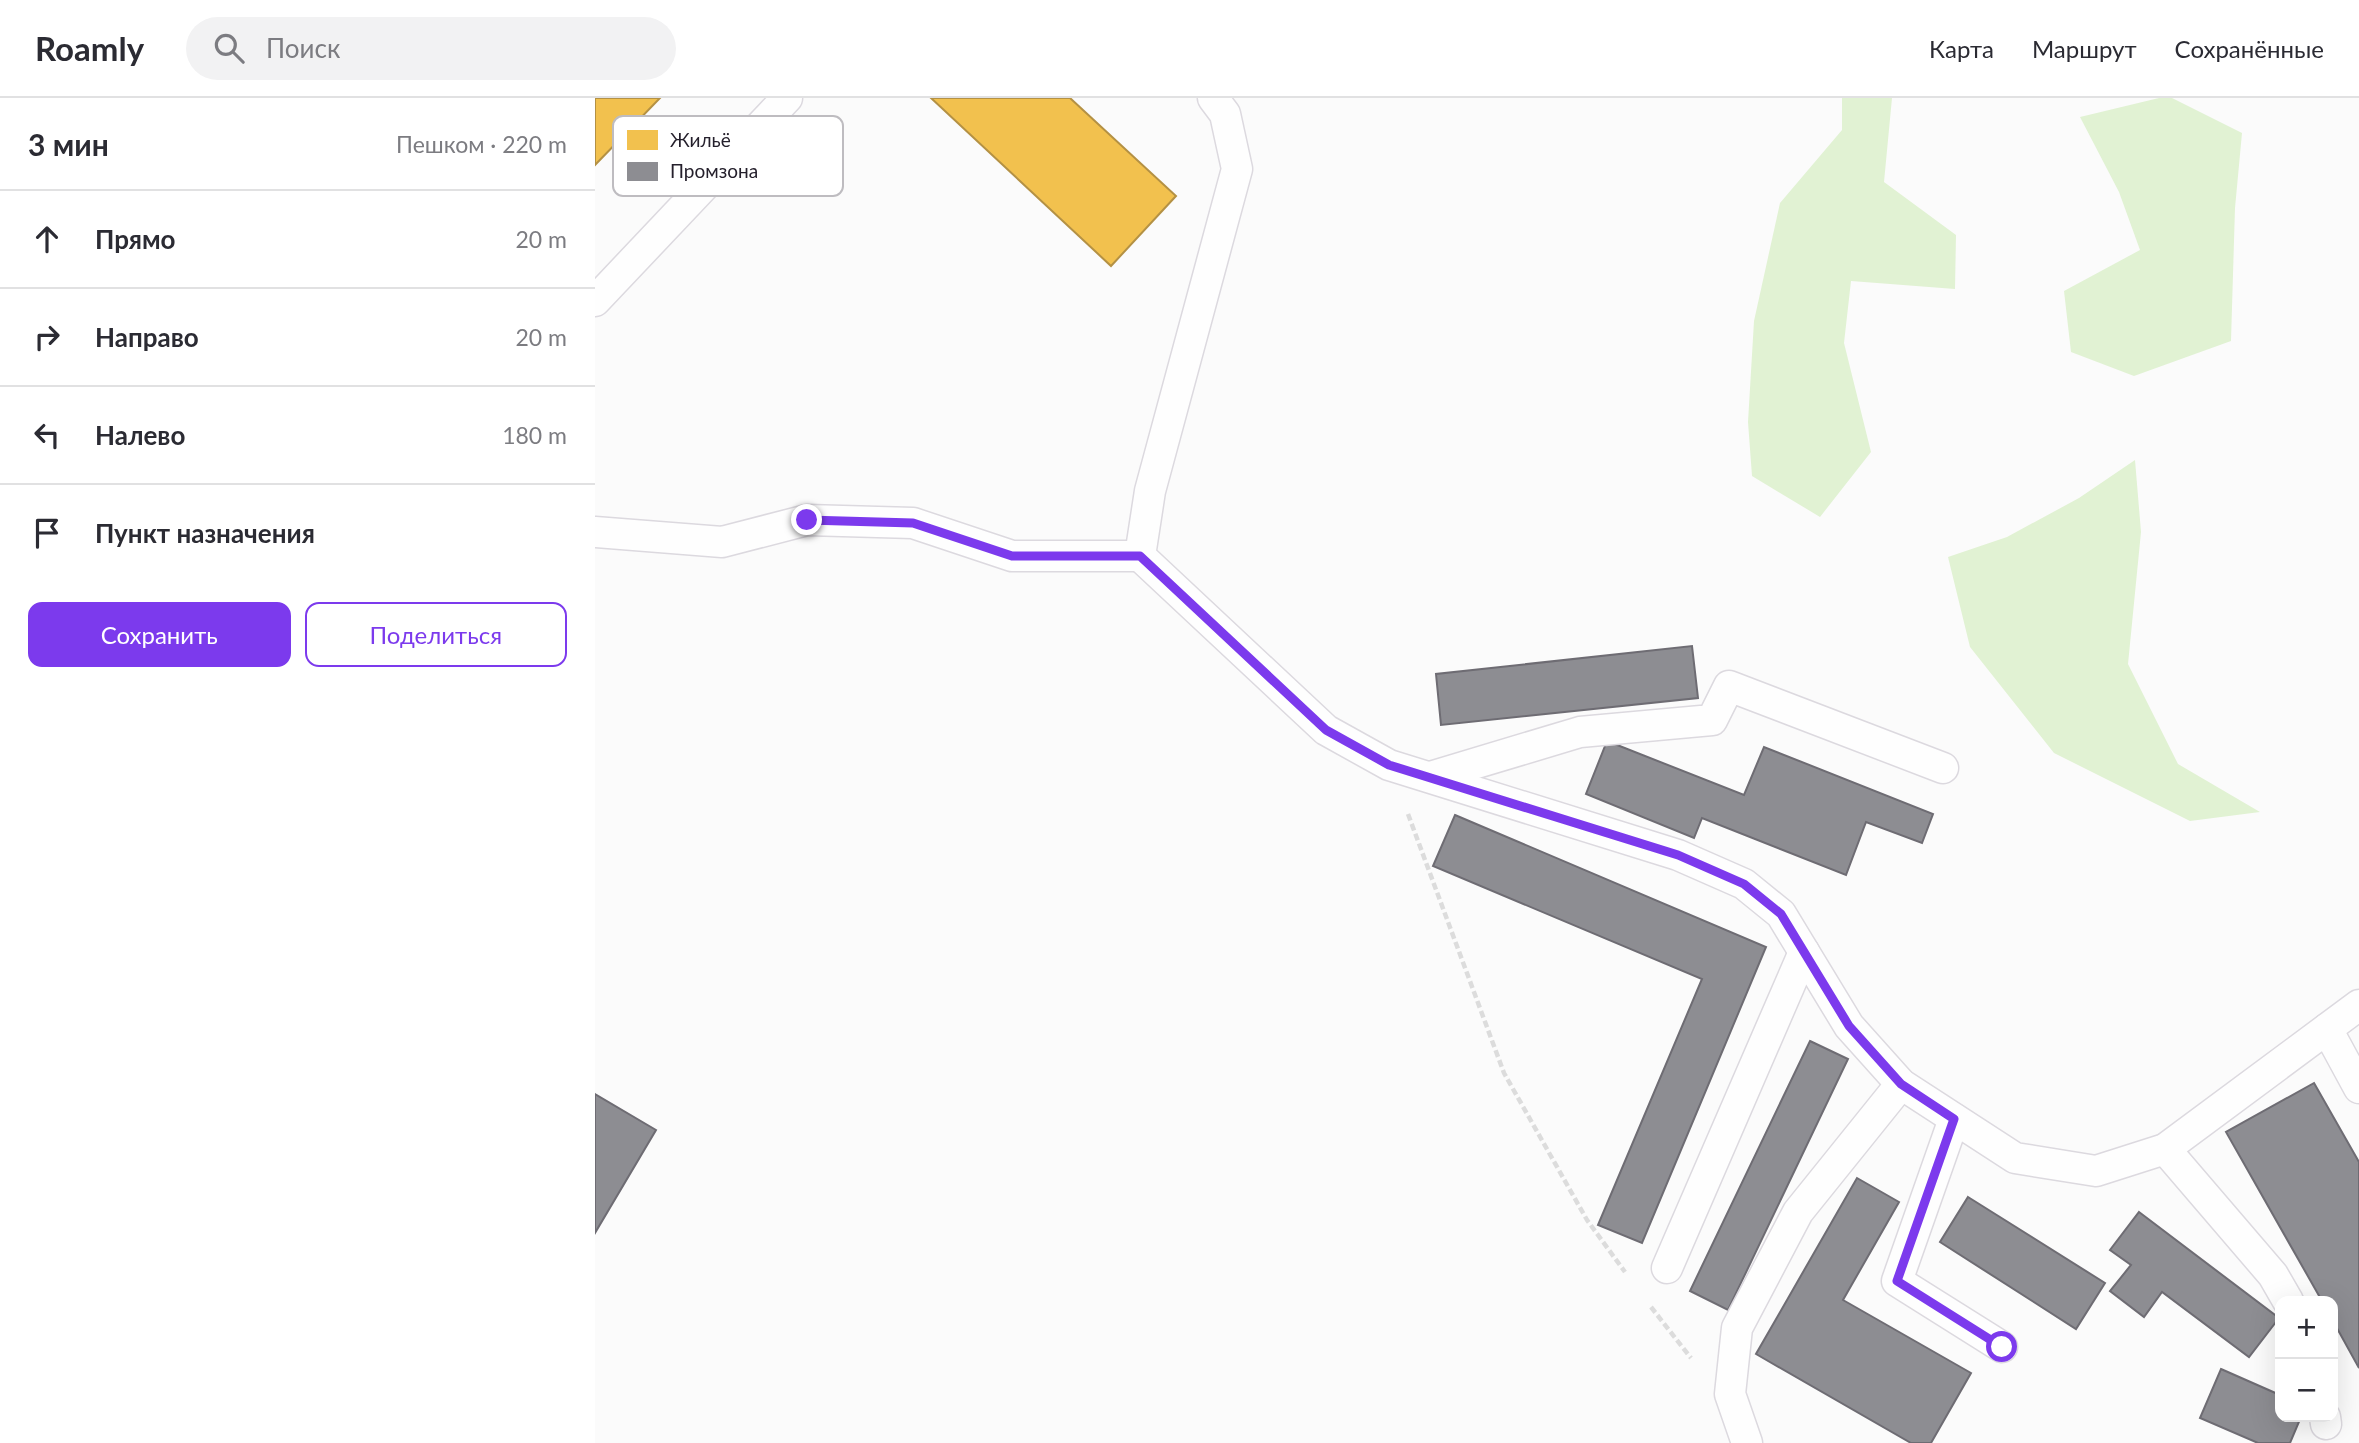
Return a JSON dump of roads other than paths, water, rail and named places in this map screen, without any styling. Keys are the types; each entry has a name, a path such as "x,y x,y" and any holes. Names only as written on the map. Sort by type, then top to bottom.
{"lane":[{"path":"770,116 787,98"},
{"path":"1140,556 1150,491 1237,169 1225,114 1213,98"},
{"path":"595,301 694,196"},
{"path":"595,532 722,542 807,520 913,523 1012,556 1140,556 1326,730 1389,765 1678,855 1744,884 1781,914 1849,1026 1901,1084 2015,1158 2097,1171 2165,1149 2359,1005"},
{"path":"1430,778 1580,732 1712,720 1729,686 1943,768"},
{"path":"1667,1268 1804,951"},
{"path":"2327,1029 2359,1088"},
{"path":"1747,1443 1730,1394 1737,1328 1798,1212 1901,1084"},
{"path":"1954,1119 1897,1281 2002,1347"},
{"path":"2165,1149 2273,1275 2285,1296"}]}
